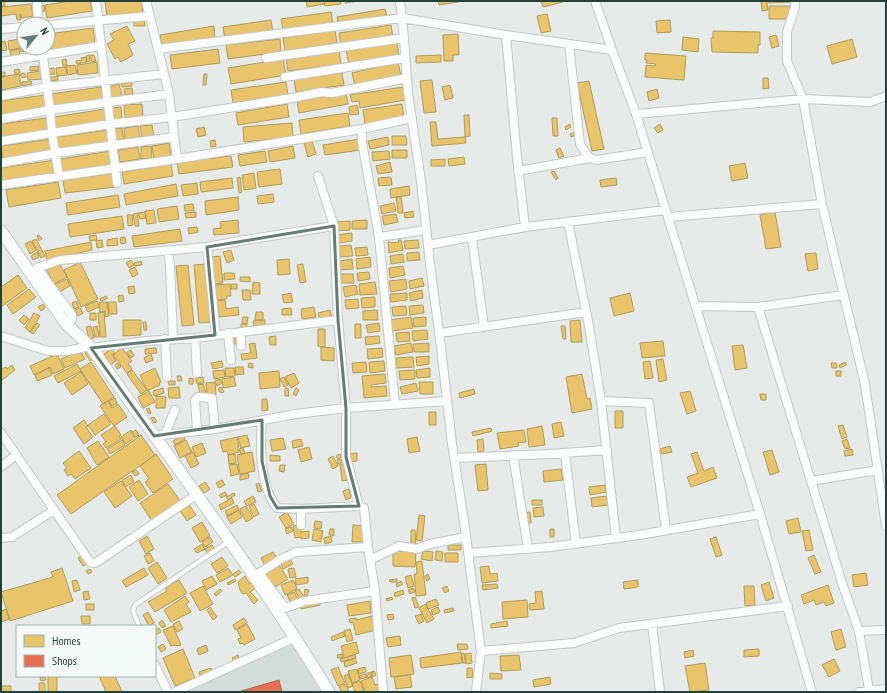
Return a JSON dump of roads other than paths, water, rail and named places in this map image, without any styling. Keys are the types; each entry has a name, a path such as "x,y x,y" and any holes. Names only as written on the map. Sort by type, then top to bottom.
{"street":[{"path":"37,1 38,16"},
{"path":"96,1 117,183"},
{"path":"146,1 169,94 177,159"},
{"path":"400,1 407,78 440,333 454,458 481,651 476,692"},
{"path":"595,1 636,114 668,213 788,606 812,692"},
{"path":"796,1 787,32 787,61 803,98 822,204 865,384 886,526"},
{"path":"56,24 150,16"},
{"path":"158,49 402,18 612,50"},
{"path":"1,29 16,28"},
{"path":"506,35 518,171 525,227"},
{"path":"266,58 404,38"},
{"path":"569,44 580,144 584,152 590,158 596,160 648,152"},
{"path":"56,51 100,46"},
{"path":"1,62 26,56"},
{"path":"43,56 52,134 59,176"},
{"path":"285,77 405,58"},
{"path":"1,96 47,87 164,74"},
{"path":"1,141 110,124 172,117 322,92 332,93 407,78"},
{"path":"1,119 50,110 169,94"},
{"path":"636,114 803,98 870,102 886,96"},
{"path":"1,185 177,159 362,129 412,118"},
{"path":"362,129 362,142 379,237 395,404"},
{"path":"1,163 174,137"},
{"path":"518,171 590,158"},
{"path":"318,176 334,226 338,320 346,408 346,457 359,506"},
{"path":"428,245 525,227 568,222 668,213 822,204"},
{"path":"568,222 586,312 601,401 616,538"},
{"path":"66,325 72,319 72,315 37,268 60,260 207,247 334,226"},
{"path":"379,237 426,230"},
{"path":"1,231 66,325 90,347 159,435 196,496 296,637 329,692"},
{"path":"472,238 484,327"},
{"path":"207,247 216,335"},
{"path":"167,377 170,266 168,251"},
{"path":"697,306 758,307 843,295"},
{"path":"758,307 843,586 859,631 869,690"},
{"path":"440,333 586,312"},
{"path":"1,336 48,351 67,351 90,347 169,339 195,338 338,320"},
{"path":"241,332 241,346"},
{"path":"228,333 231,360"},
{"path":"195,338 197,373"},
{"path":"197,430 195,400 198,397 212,398 215,429"},
{"path":"159,435 215,429 296,414 346,408 448,401"},
{"path":"601,401 650,403 666,530"},
{"path":"159,435 176,410"},
{"path":"262,420 260,440 262,461 270,496 277,508 301,509 359,506 364,508 375,591 383,692"},
{"path":"1,433 90,562 97,562 196,496"},
{"path":"454,458 607,450"},
{"path":"565,453 576,544"},
{"path":"1,467 16,455"},
{"path":"513,455 528,549"},
{"path":"811,481 878,470"},
{"path":"301,509 301,525"},
{"path":"1,538 12,537 54,510"},
{"path":"468,553 576,544 760,514"},
{"path":"370,560 399,546 417,549 430,544 466,537"},
{"path":"368,547 296,552 281,559 260,573 285,608 305,601 375,591"},
{"path":"481,651 574,643 619,628 788,606"},
{"path":"652,624 660,692"},
{"path":"859,631 886,630"},
{"path":"175,692 296,637"},
{"path":"156,667 168,692"},
{"path":"859,692 886,688"}],"lane":[{"path":"139,625 133,611 135,605 229,542"}]}
